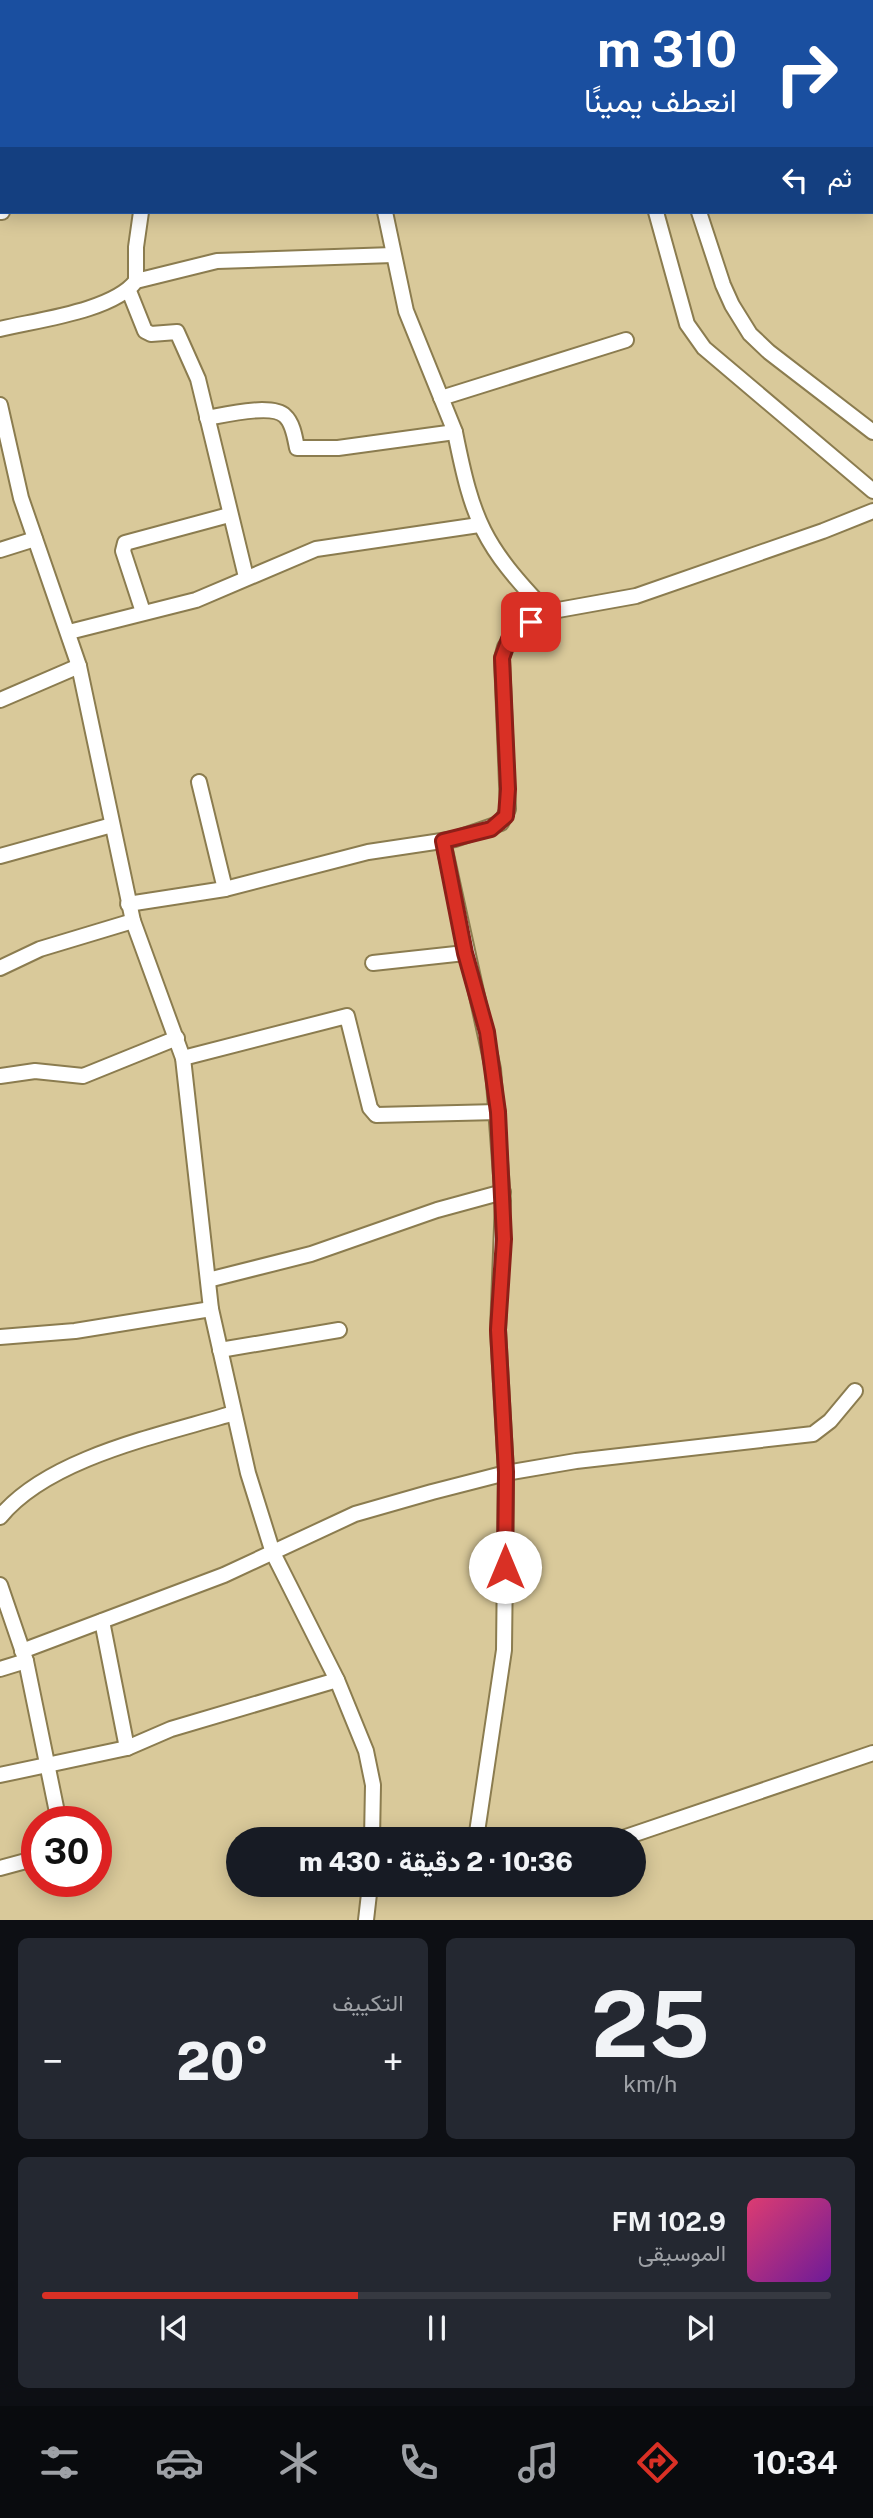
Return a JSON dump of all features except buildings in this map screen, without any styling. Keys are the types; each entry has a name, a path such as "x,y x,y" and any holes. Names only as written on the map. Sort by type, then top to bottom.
{"street":[{"path":"141,214 132,286 145,331 150,334 174,331 180,334 198,379 246,578"},
{"path":"386,214 406,310 455,432 470,501 479,525 500,559 547,612"},
{"path":"657,214 687,324 696,338 722,365 873,491"},
{"path":"700,214 723,285 732,306 750,334 769,352 873,432"},
{"path":"0,330 78,310 132,286 217,261 393,255"},
{"path":"441,398 626,340"},
{"path":"0,405 6,466 69,632 79,666 128,904 183,1058 211,1309 234,1413 273,1553 337,1680 370,1767 372,1827"},
{"path":"207,418 261,410 278,412 290,423 297,448 338,448 455,432"},
{"path":"128,904 225,888 368,852 443,841 491,829 506,816 505,647 516,632 547,612 636,596 873,511"},
{"path":"144,612 123,551 125,543 229,515"},
{"path":"69,632 196,600 316,549 479,525"},
{"path":"0,550 35,539"},
{"path":"0,700 79,666"},
{"path":"199,782 225,888"},
{"path":"0,856 112,825"},
{"path":"443,841 465,953 487,1032 498,1112 503,1192 504,1239 498,1330 506,1472 504,1650 478,1827"},
{"path":"0,968 40,949 133,921"},
{"path":"373,963 465,953"},
{"path":"183,1058 347,1016 370,1108 376,1115 498,1112"},
{"path":"0,1076 35,1071 83,1076 177,1038"},
{"path":"208,1280 312,1254 437,1210 503,1192"},
{"path":"0,1337 75,1331 211,1309"},
{"path":"220,1350 339,1330"},
{"path":"0,1669 102,1622 273,1553 355,1514 506,1472 813,1434 830,1421 855,1391"},
{"path":"0,1517 12,1504 38,1486 84,1460 234,1413"},
{"path":"0,1585 24,1656 50,1766 56,1806"},
{"path":"102,1622 127,1748"},
{"path":"0,1775 127,1748 171,1729 337,1680"},
{"path":"646,1830 873,1753"},
{"path":"0,1868 21,1862"},
{"path":"366,1920 369,1897"}],"route":[{"path":"505,1567 506,1472 498,1330 504,1239 498,1112 487,1032 465,953 443,841 491,829 506,816 508,789 502,658 509,639 531,622"}]}
